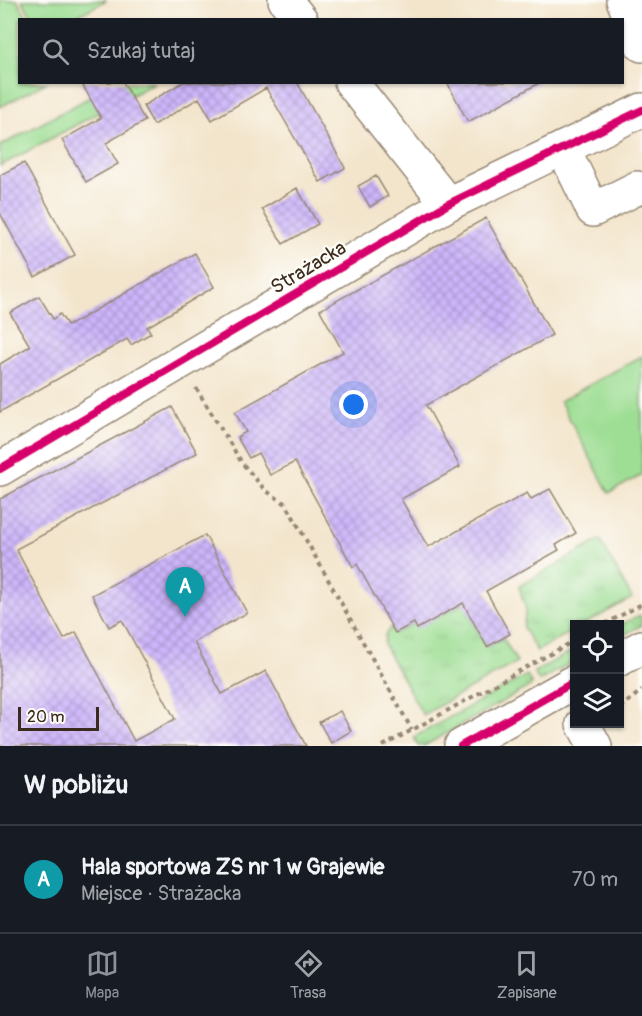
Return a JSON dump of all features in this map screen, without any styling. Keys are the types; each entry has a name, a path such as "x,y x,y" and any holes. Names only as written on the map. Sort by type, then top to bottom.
{"street":[{"path":"285,0 299,18"},
{"path":"623,0 642,45"},
{"path":"353,84 448,204"},
{"name":"Strażacka","path":"0,469 448,204 642,110"},
{"path":"563,148 592,210 638,188"},
{"path":"624,657 642,647"},
{"path":"460,746 570,693"},
{"path":"586,728 595,746"}],"path":[{"path":"196,387 242,464 265,490 286,504 412,730"},
{"path":"612,620 642,604"},
{"path":"383,746 570,643"},
{"path":"624,705 642,690"}],"green space":[{"path":"0,0 17,0 27,18 18,18 18,84 44,84 0,107"},
{"path":"22,0 107,0 73,18 32,18"},
{"path":"114,84 152,84 0,166 0,146"},
{"path":"642,356 642,475 609,493 560,401"},
{"path":"600,540 632,598 592,620 570,620 570,632 537,651 523,628 526,609 519,586"},
{"path":"477,596 482,616 473,622 487,647 503,638 517,662 423,715 384,645 385,635 391,627 395,633 414,623 417,628"},
{"path":"640,615 642,625 624,635 624,623"},
{"path":"570,652 570,663 539,681 534,672"},
{"path":"527,675 532,685 424,746 418,746 414,737"}],"building":[{"path":"82,84 124,84 145,121 106,143 118,164 86,182 62,140 101,118"},
{"path":"180,84 298,84 345,168 320,182 266,88 212,120 199,98 154,125 143,106"},
{"path":"448,84 537,84 468,122"},
{"path":"24,163 75,255 35,277 0,213 0,175"},
{"path":"376,176 388,196 370,207 358,186"},
{"path":"297,188 318,224 283,244 262,209"},
{"path":"486,218 552,335 426,405 460,467 401,499 428,547 527,493 531,499 550,489 576,533 556,545 559,550 486,591 510,634 487,647 463,603 417,629 414,623 395,633 357,564 353,567 295,462 270,475 258,453 249,458 237,437 246,432 235,412 343,352 320,310"},
{"path":"195,253 214,287 147,327 151,333 131,345 127,339 0,412 0,364 30,346 10,313 39,296 53,319 60,314 68,326"},
{"path":"172,407 197,453 16,549 64,639 76,632 134,741 175,719 122,620 109,627 92,595 205,535 247,613 194,642 222,694 266,671 306,746 0,746 0,499"},
{"path":"340,711 351,731 331,743 319,722"}],"cycle path":[{"path":"0,469 448,204 642,110"},
{"path":"461,746 570,684"}],"place":[{"name":"Hala sportowa ZS nr 1 w Grajewie","path":"185,617"}]}
